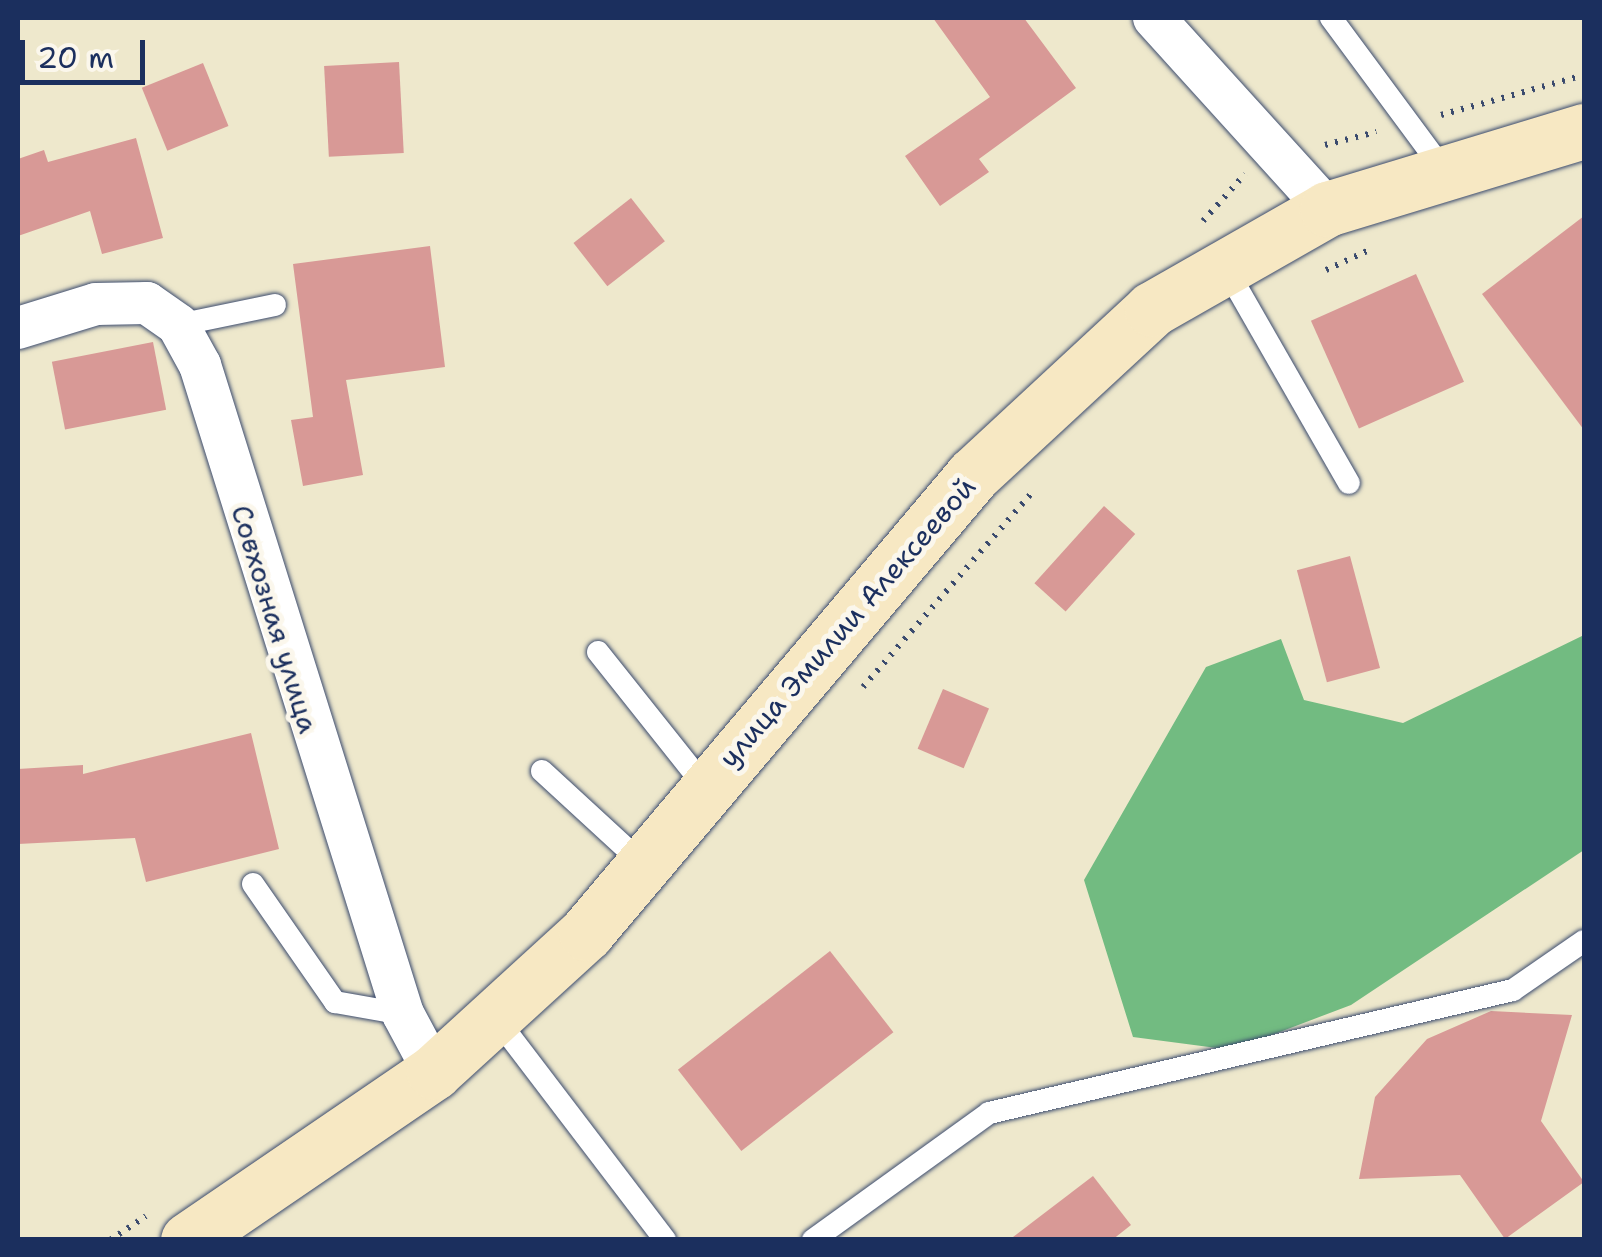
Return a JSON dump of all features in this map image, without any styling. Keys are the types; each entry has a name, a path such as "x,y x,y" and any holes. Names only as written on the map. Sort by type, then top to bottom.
{"street":[{"path":"1154,18 1327,209"},
{"name":"улица Эмилии Алексеевой","path":"188,1240 434,1072 496,1018 644,864 973,475 1092,360 1222,262 1327,209 1442,168 1584,131"},
{"path":"18,328 96,304 147,303 178,325"},
{"name":"Совхозная улица","path":"178,325 200,365 403,1014 434,1072"}],"lane":[{"path":"1330,18 1442,168"},
{"path":"1222,262 1349,483"},
{"path":"178,325 275,305"},
{"path":"598,652 706,788"},
{"path":"542,771 644,864"},
{"path":"253,884 335,1002 403,1014"},
{"path":"813,1240 989,1113 1513,990 1584,941"},
{"path":"496,1018 665,1240"}],"path":[{"path":"1249,309 1378,246"},
{"path":"852,700 1040,483"}],"green space":[{"path":"1584,635 1584,850 1351,1005 1232,1050 1133,1037 1084,880 1206,667 1281,639 1304,700 1403,723"}],"building":[{"path":"933,18 1024,18 1076,88 979,159 989,172 940,206 905,156 990,97"},
{"path":"399,62 404,153 329,157 324,66"},
{"path":"203,63 228,126 167,151 142,88"},
{"path":"136,138 163,238 102,254 90,211 18,236 18,159 44,150 48,162"},
{"path":"631,198 665,241 607,286 573,243"},
{"path":"1584,216 1584,430 1482,294"},
{"path":"430,246 445,367 346,380 363,475 303,486 291,420 313,417 293,264"},
{"path":"1416,274 1464,382 1359,429 1311,321"},
{"path":"153,342 166,410 65,429 52,362"},
{"path":"1104,506 1135,534 1066,611 1034,583"},
{"path":"1350,556 1380,668 1327,682 1297,570"},
{"path":"943,689 989,709 964,768 918,749"},
{"path":"251,733 279,849 146,882 135,838 18,844 18,769 83,765 83,774"},
{"path":"830,951 893,1032 741,1151 678,1070"},
{"path":"1491,1011 1572,1015 1541,1121 1584,1182 1505,1239 1460,1175 1359,1179 1375,1097 1427,1039"},
{"path":"1093,1176 1131,1225 1112,1240 1009,1240"}]}
